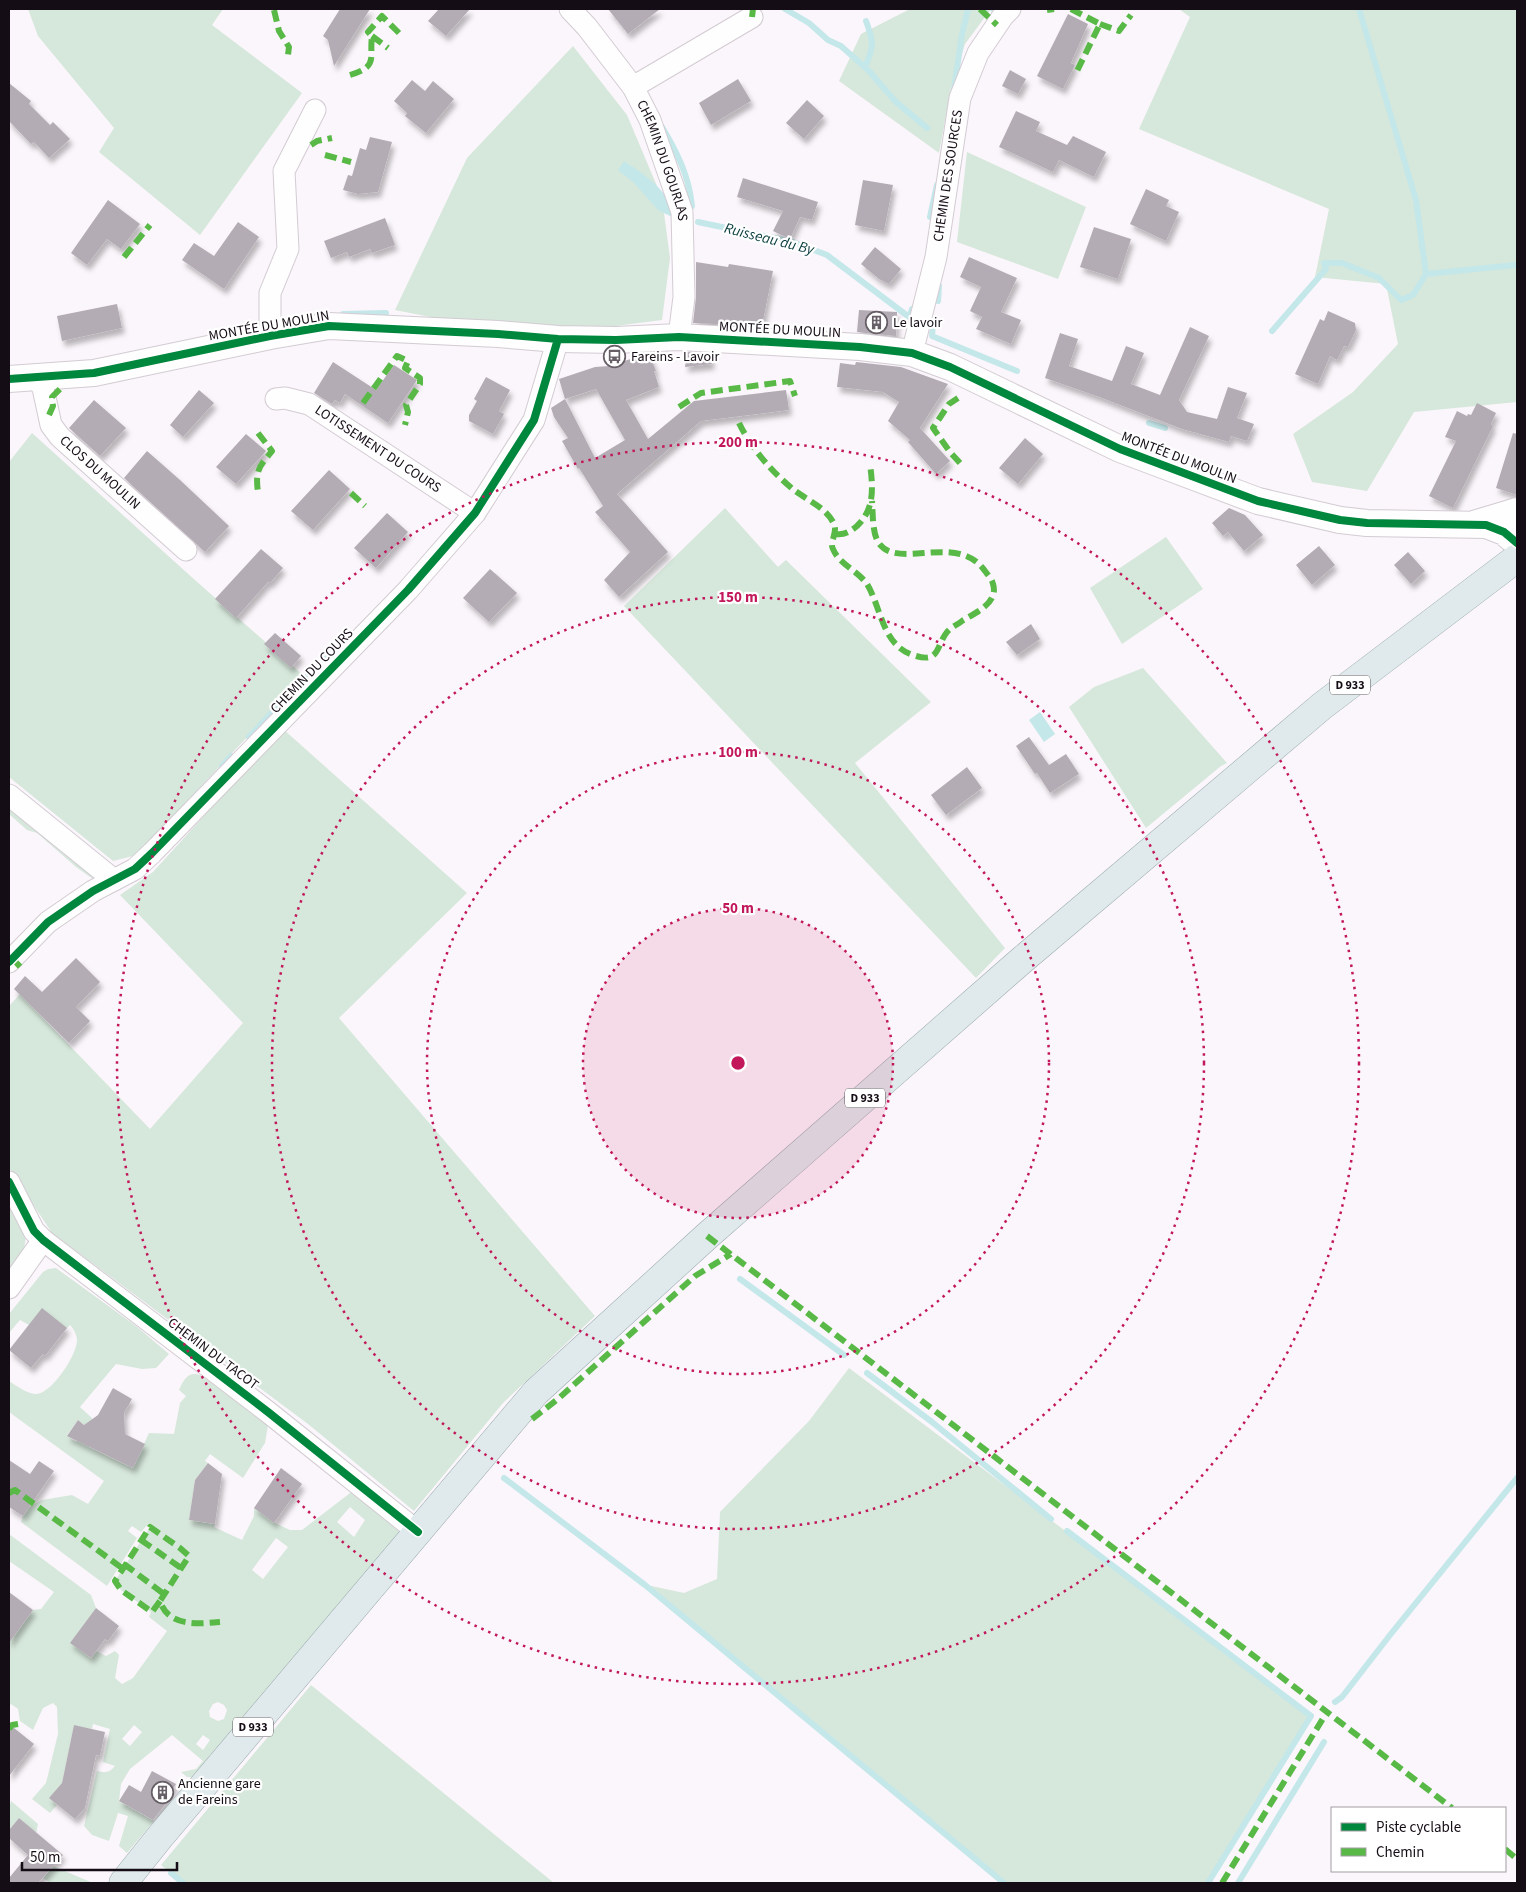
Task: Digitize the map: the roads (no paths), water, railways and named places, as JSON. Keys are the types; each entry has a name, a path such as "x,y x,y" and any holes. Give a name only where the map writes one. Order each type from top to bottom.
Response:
{"main road":[{"name":"D 933","path":"123,1883 536,1392 707,1236 1028,955 1322,706 1517,558"}],"street":[{"name":"CHEMIN DU GOURLAS","path":"570,9 587,27 632,87 650,120 682,212 684,297 679,337"},
{"name":"CHEMIN DES SOURCES","path":"912,352 936,257 960,98 978,53 1003,16 1010,9"},
{"path":"632,87 752,17"},
{"path":"270,336 270,293 288,249 284,171 315,110"},
{"name":"MONTÉE DU MOULIN","path":"9,379 94,373 270,336 330,326 498,334 558,339 616,340 679,337 860,346 912,352 961,372 1120,449 1258,501 1340,520 1367,523 1486,525 1504,532 1517,543"},
{"name":"CHEMIN DU COURS","path":"9,962 48,922 93,891 135,869 408,590 475,513 534,420 558,339"},
{"name":"CLOS DU MOULIN","path":"37,378 43,388 51,425 60,437 186,550"},
{"name":"LOTISSEMENT DU COURS","path":"276,399 285,398 309,404 475,513"},
{"name":"MONTÉE DU MOULIN","path":"1477,524 1517,511"},
{"path":"9,795 114,880"},
{"name":"CHEMIN DU TACOT","path":"9,1182 34,1230 43,1240 274,1417 418,1532"},
{"path":"9,1288 43,1240"}],"water":[{"path":"624,161 649,178 660,189 669,203 672,217 658,210 634,183 618,170"},
{"path":"1040,712 1055,734 1044,742 1029,720"}],"waterway":[{"path":"785,9 809,23 828,40 841,46 869,71 895,101 927,128"},
{"path":"954,89 962,34 968,9"},
{"path":"1359,9 1416,200 1426,274"},
{"path":"865,67 872,44 866,21"},
{"path":"662,127 682,165 692,206"},
{"path":"930,217 937,185"},
{"name":"Ruisseau du By","path":"698,222 793,242 827,255 909,317 912,309"},
{"name":"Ruisseau du By","path":"1272,331 1326,269 1324,263 1342,263 1379,278 1401,300 1413,295 1426,274"},
{"name":"Ruisseau du By","path":"1426,274 1517,266"},
{"path":"938,301 939,286"},
{"path":"343,314 386,313"},
{"name":"Ruisseau du By","path":"933,325 932,336 1017,371"},
{"name":"Ruisseau du By","path":"1149,423 1165,428"},
{"path":"249,737 298,685 329,656"},
{"path":"222,766 231,756"},
{"path":"740,1279 844,1355"},
{"path":"867,1373 932,1422 1051,1519"},
{"path":"504,1478 645,1585 1004,1883"},
{"path":"1335,1702 1342,1697 1517,1478"},
{"path":"1067,1531 1311,1716 1208,1883"},
{"path":"1238,1883 1324,1742"},
{"path":"171,1873 183,1883"}],"place":[{"name":"Le lavoir","path":"877,323"},
{"name":"Fareins - Lavoir","path":"615,357"},
{"name":"Ancienne gare de Fareins","path":"162,1792"}]}
